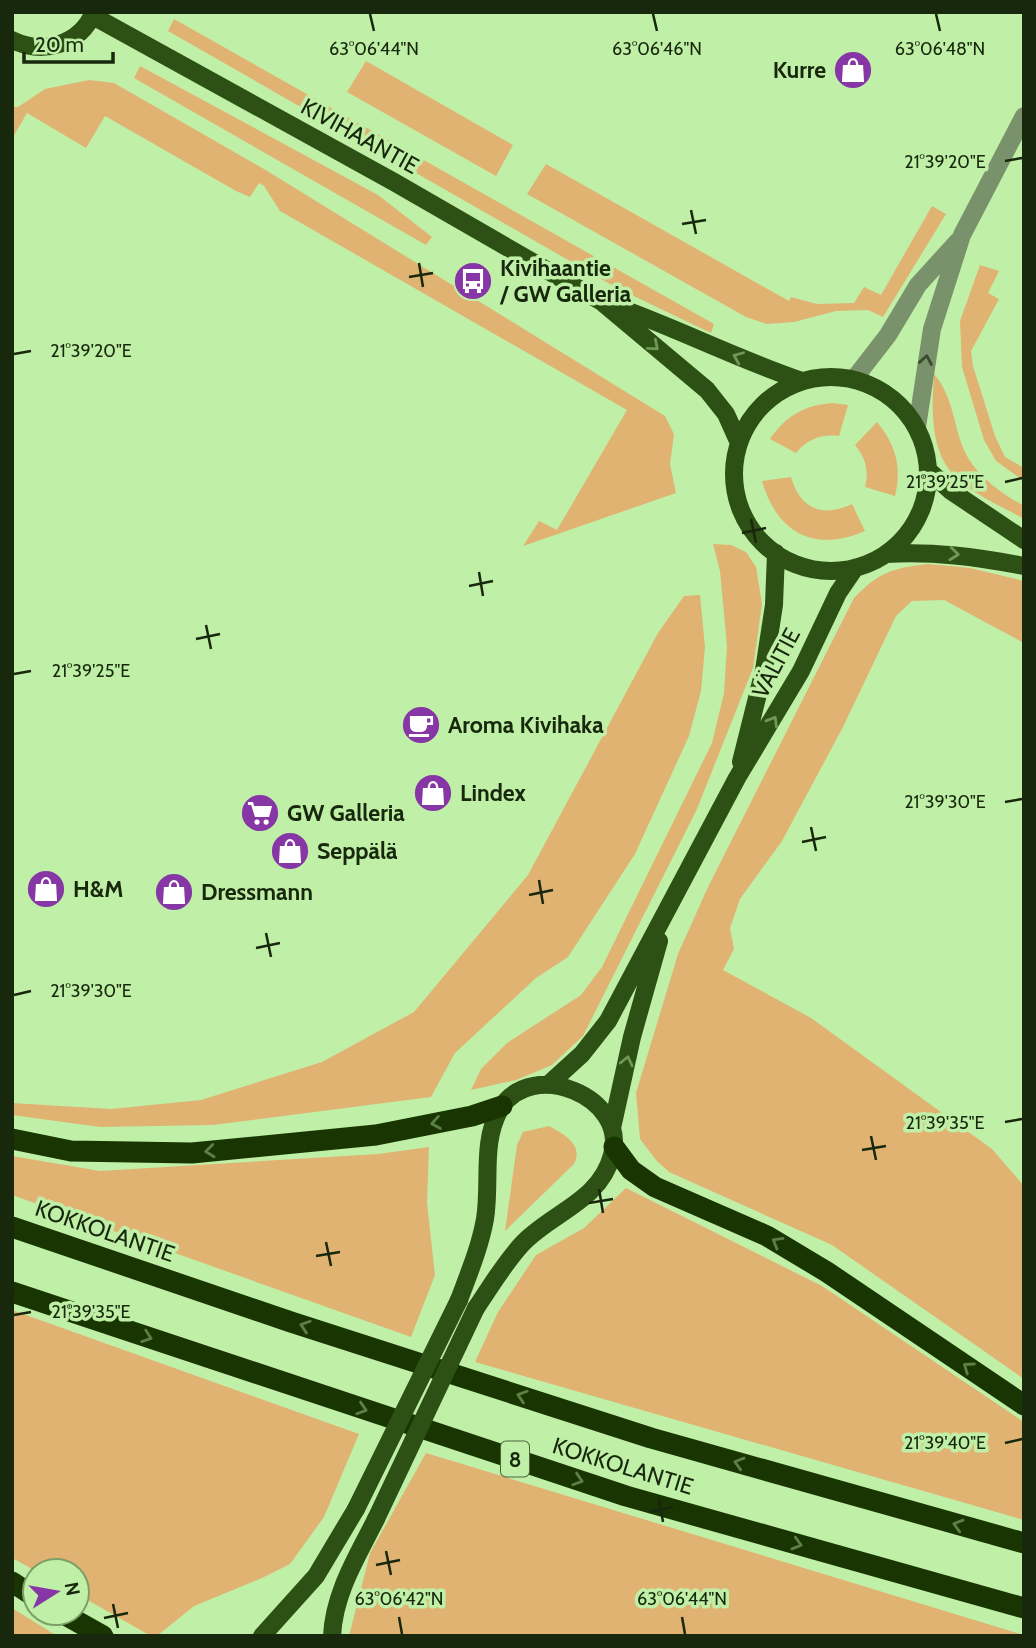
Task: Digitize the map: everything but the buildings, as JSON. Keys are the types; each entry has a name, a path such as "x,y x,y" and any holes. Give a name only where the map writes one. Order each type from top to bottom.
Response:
{"highway":[{"path":"12,1139 71,1151 192,1153 376,1135 472,1116 502,1106"},
{"path":"613,1137 631,1170 655,1187 767,1236 828,1272 1024,1405"},
{"name":"KOKKOLANTIE","path":"12,1227 291,1322 650,1438 1024,1543"},
{"name":"KOKKOLANTIE","path":"12,1292 626,1496 1024,1608"},
{"path":"87,1627 103,1636"}],"main road":[{"path":"12,40 24,46 44,48 64,44 81,33 93,14"},
{"name":"KIVIHAANTIE","path":"93,14 602,302 707,390 726,414 739,443"},
{"name":"KIVIHAANTIE","path":"602,302 667,325 740,358 802,381"},
{"path":"828,376 854,379 879,389 901,405 917,427 923,441 929,471 926,495 918,518 904,538 886,554 855,568 827,571 800,566 776,553 755,534 740,507 734,476 739,443 753,416 775,395 802,381 828,376"},
{"path":"929,471 951,491 1024,540"},
{"path":"886,554 923,551 972,556 1024,566"},
{"name":"VÄLITIE","path":"737,778 764,670 774,605 776,553"},
{"name":"VÄLITIE","path":"548,1084 582,1054 608,1021 737,778 775,718 838,593 855,568"},
{"name":"VÄLITIE","path":"332,1636 339,1593 476,1308 523,1243 544,1225 573,1208 595,1188 612,1157 613,1137 632,1037 668,909"},
{"path":"262,1636 316,1576 356,1509 459,1300 479,1248 488,1190 490,1130 502,1106 530,1087 548,1084 568,1088 602,1110 613,1137"}],"street":[{"path":"917,427 932,329 962,235 1024,116"},
{"path":"854,379 888,335 918,285 962,235"}],"shaded area":[{"path":"174,19 714,324 711,333 617,288 168,31"},
{"path":"366,61 513,145 496,176 347,92"},
{"path":"140,66 378,195 432,237 426,245 134,78"},
{"path":"89,80 114,83 264,169 665,416 674,434 670,464 676,493 523,546 539,521 557,530 627,410 280,211 264,186 259,183 250,197 236,191 105,116 86,148 27,113 12,139 12,107 18,107 45,89"},
{"path":"546,164 789,301 791,297 817,304 854,303 864,287 881,295 932,206 946,214 883,317 868,310 836,311 794,322 767,324 746,317 527,194"},
{"path":"980,265 999,271 988,293 999,299 971,351 973,366 995,436 1005,457 1024,468 1024,481 996,461 984,440 962,367 960,321"},
{"path":"934,374 948,399 962,445 972,464 987,481 1024,506 1024,519 969,488 946,465 940,453 934,427"},
{"path":"833,403 848,405 839,436 815,438 796,453 770,439 797,413 813,406"},
{"path":"877,422 889,439 896,457 898,475 895,496 865,487 866,465 855,445"},
{"path":"791,477 800,497 814,508 831,510 852,504 865,531 830,540 814,539 800,534 777,514 762,481"},
{"path":"713,544 731,545 746,552 756,567 762,604 753,668 697,809 583,1036 552,1065 516,1080 471,1090 481,1069 507,1043 581,995 602,967 712,743 724,693 727,646 720,571"},
{"path":"928,564 970,568 1024,581 1024,643 944,600 912,601 896,616 843,727 782,841 740,899 730,928 734,949 723,970 811,1018 992,1149 1024,1186 1024,1379 832,1245 669,1172 640,1139 636,1093 678,954 708,887 854,598 871,582 887,573"},
{"path":"700,595 705,647 701,691 689,736 635,854 568,957 536,978 455,1053 431,1097 213,1125 100,1127 12,1115 12,1103 111,1109 201,1100 322,1062 414,1012 528,875 658,633 684,596"},
{"path":"549,1126 571,1141 576,1151 574,1164 505,1231 517,1145 523,1132"},
{"path":"429,1147 427,1203 435,1275 411,1337 12,1195 12,1156 100,1171 378,1154"},
{"path":"626,1188 822,1286 1024,1422 1024,1520 475,1362 498,1312 536,1255 584,1228"},
{"path":"12,1310 359,1434 324,1517 290,1564 194,1606 157,1636 151,1636 91,1602 91,1557 21,1557 21,1563 12,1558"},
{"path":"426,1453 1024,1636 349,1636 370,1553"},
{"path":"12,1608 21,1614 21,1627 43,1627 57,1636 12,1636"}],"place":[{"name":"Kurre","path":"853,70"},
{"name":"Kivihaantie / GW Galleria","path":"473,281"},
{"name":"Aroma Kivihaka","path":"421,725"},
{"name":"Lindex","path":"433,793"},
{"name":"GW Galleria","path":"260,813"},
{"name":"Seppälä","path":"290,851"},
{"name":"H&M","path":"46,889"},
{"name":"Dressmann","path":"174,892"}]}
